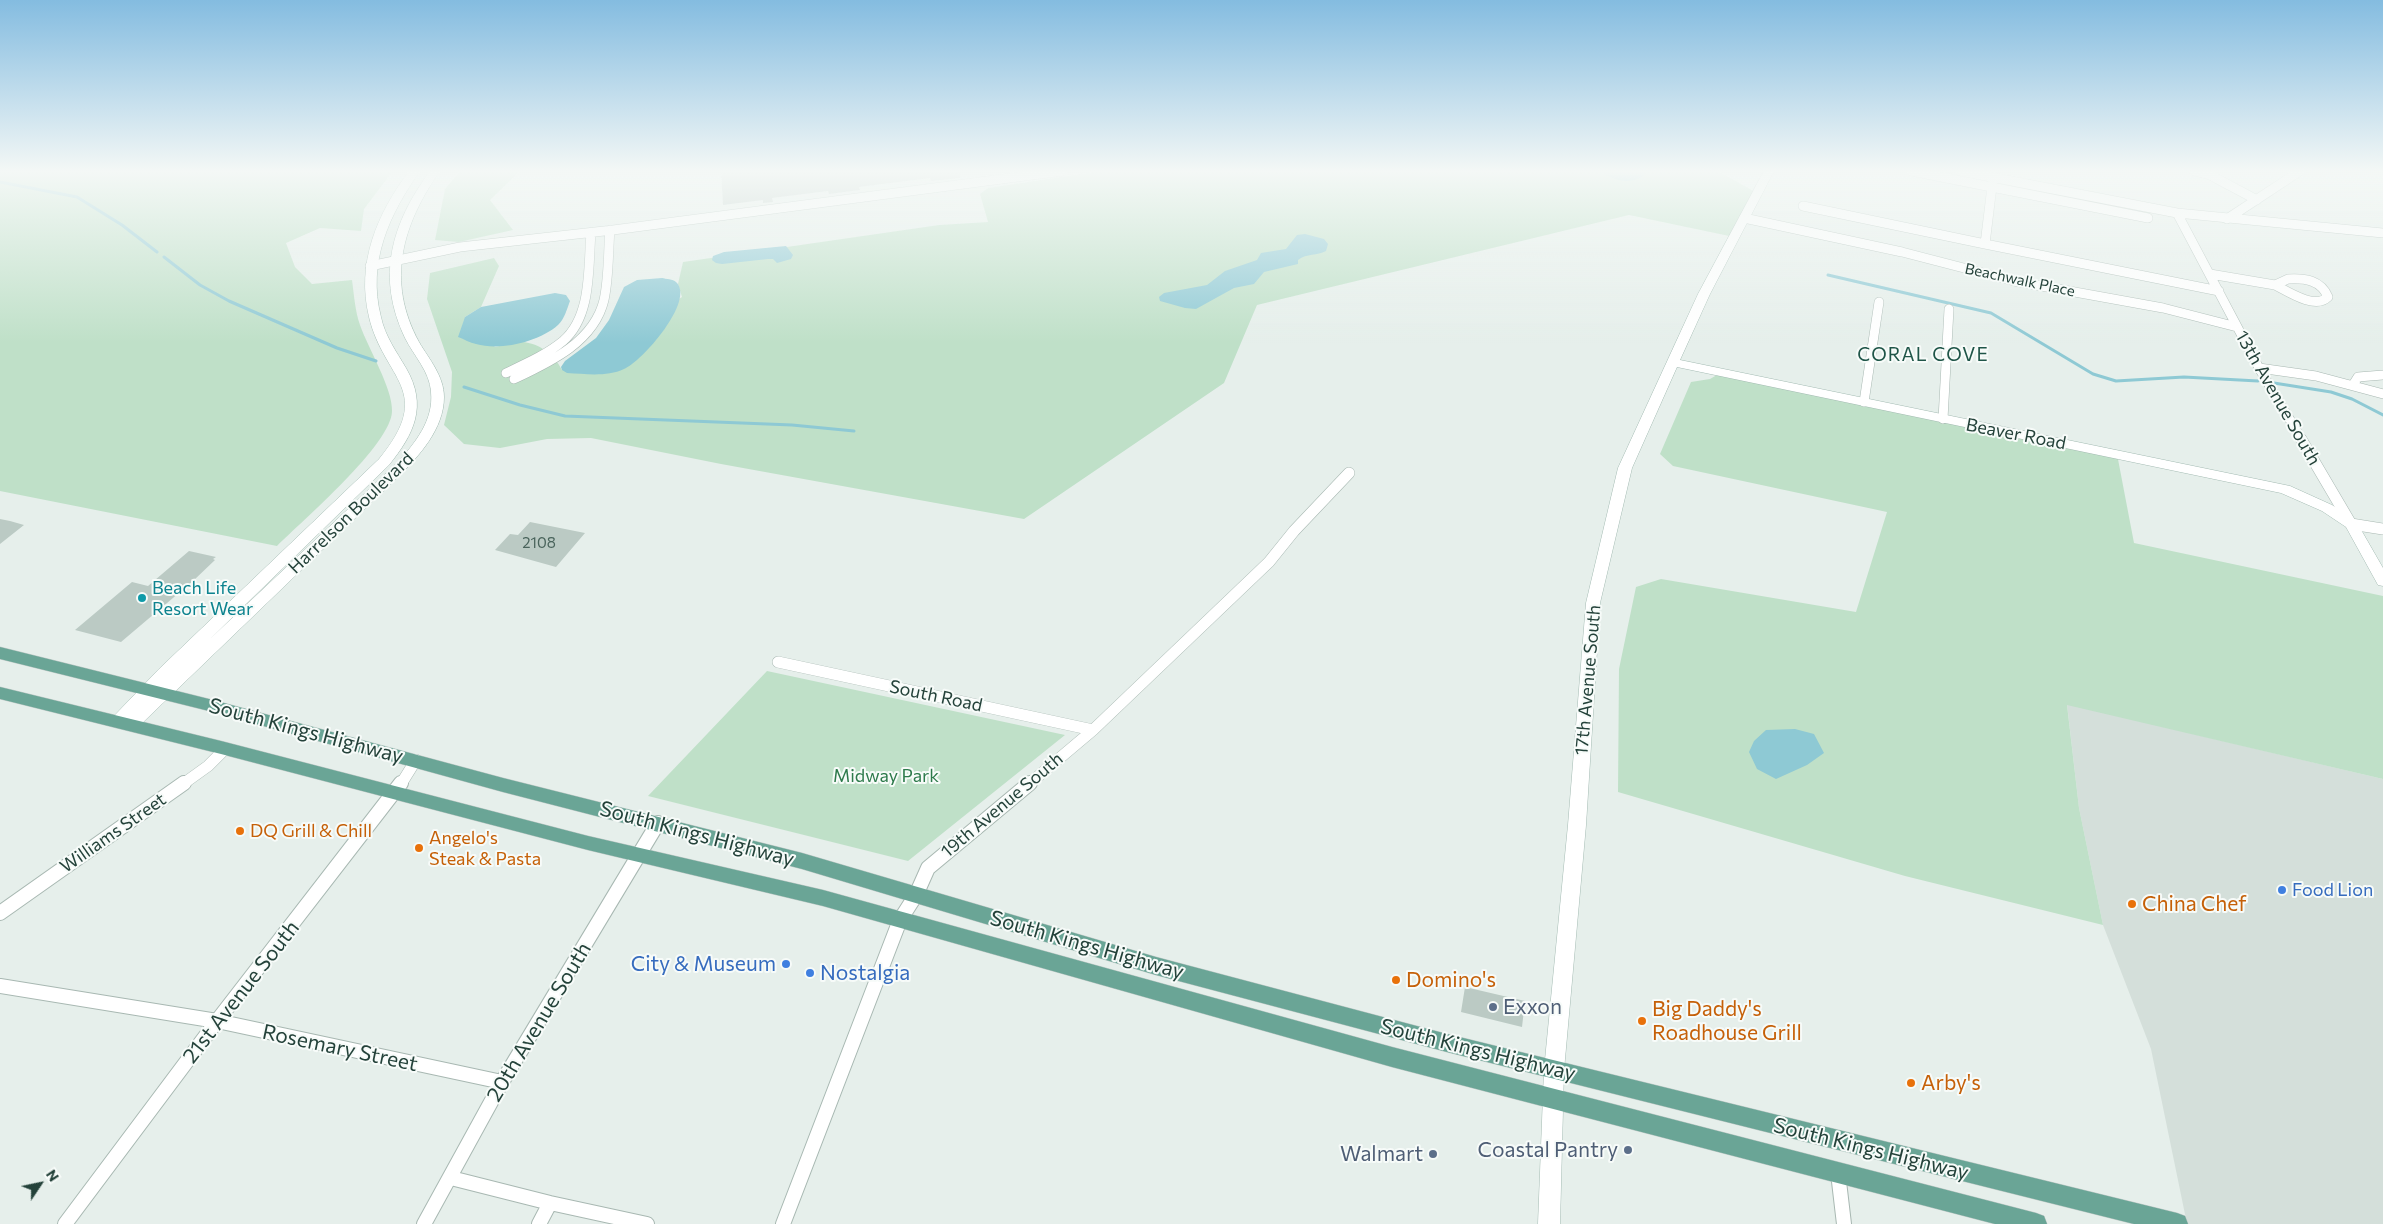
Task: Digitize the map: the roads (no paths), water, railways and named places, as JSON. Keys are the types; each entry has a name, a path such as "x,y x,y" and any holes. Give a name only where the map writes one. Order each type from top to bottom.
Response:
{"main road":[{"name":"South Kings Highway","path":"0,653 802,861 1156,966 1554,1070 2143,1220 2177,1224"},
{"name":"South Kings Highway","path":"0,693 125,723 638,856 854,905 900,920 1360,1048 2036,1224"}],"street":[{"name":"Harrelson Boulevard","path":"125,723 384,462 403,435 410,415 410,393 383,340 370,299 370,266 380,228"},
{"name":"Harrelson Boulevard","path":"156,692 396,472 413,454 426,435 435,414 438,396 431,372 403,321 394,286 398,241 403,228"},
{"path":"370,266 495,248 520,241 624,228"},
{"name":"17th Avenue South","path":"1549,1224 1554,1070 1576,834 1594,603 1625,468 1704,294 1739,228"},
{"name":"Beachwalk Place","path":"1791,228 1902,252 2014,281 2163,308 2237,327"},
{"path":"1909,228 2219,291"},
{"path":"1985,244 1987,228"},
{"name":"13th Avenue South","path":"2185,228 2259,368 2383,581"},
{"path":"2329,228 2383,233"},
{"path":"514,378 563,353 582,338 597,319 604,295 610,230"},
{"path":"506,373 540,357 574,328 586,297 590,233"},
{"path":"2210,274 2275,285 2294,295 2314,301 2325,300 2328,296 2323,287 2303,279 2281,280 2275,285"},
{"path":"586,297 604,295"},
{"path":"1864,402 1879,302"},
{"path":"1943,419 1949,309"},
{"name":"Beaver Road","path":"1673,362 2284,489 2327,508 2351,524"},
{"path":"2259,368 2316,376 2383,394"},
{"path":"2353,385 2358,377 2383,375"},
{"name":"19th Avenue South","path":"783,1224 900,920 916,895 928,868 940,856 1093,730 1269,562 1294,531 1349,473"},
{"path":"2351,524 2383,529"},
{"name":"South Road","path":"778,662 1093,730"},
{"name":"Williams Street","path":"0,913 208,766 224,750"},
{"name":"21st Avenue South","path":"66,1224 217,1021 394,794 416,760"},
{"name":"20th Avenue South","path":"424,1224 451,1178 502,1082 658,823"},
{"name":"Rosemary Street","path":"0,986 217,1021 502,1082"},
{"path":"1838,1173 1844,1224"},
{"path":"451,1178 550,1203 647,1224"},
{"path":"539,1224 550,1203"}],"water":[{"path":"1305,234 1324,239 1328,244 1326,251 1301,258 1298,260 1298,264 1264,272 1254,284 1234,288 1196,309 1160,301 1159,297 1164,293 1207,285 1225,271 1257,260 1261,253 1286,249 1297,235"},
{"path":"786,246 793,255 791,259 777,263 773,259 722,264 712,260 713,256 724,252"},
{"path":"662,278 676,282 680,291 679,302 664,330 643,355 632,364 617,372 596,374 567,373 562,370 561,367 565,361 596,338 609,320 624,287 637,280"},
{"path":"555,293 566,295 570,301 560,323 541,336 507,346 486,346 458,337 465,317 481,307"},
{"path":"1795,729 1814,734 1824,753 1807,765 1776,779 1757,769 1749,752 1754,741 1766,730"}],"waterway":[{"path":"126,228 157,252"},
{"path":"164,257 200,285 229,301 337,348 376,361"},
{"path":"1828,275 1991,313 2093,374 2116,381 2184,377 2258,381"},
{"path":"2274,383 2331,392 2352,399 2383,415"},
{"path":"464,387 520,405 565,416 792,425 854,431"}],"place":[{"name":"Beach Life Resort Wear","path":"142,598"},
{"name":"DQ Grill & Chill","path":"240,831"},
{"name":"Angelo's Steak & Pasta","path":"419,848"},
{"name":"Food Lion","path":"2282,890"},
{"name":"China Chef","path":"2132,904"},
{"name":"City & Museum","path":"786,964"},
{"name":"Nostalgia","path":"810,973"},
{"name":"Domino's","path":"1396,980"},
{"name":"Exxon","path":"1493,1007"},
{"name":"Big Daddy's Roadhouse Grill","path":"1642,1021"},
{"name":"Arby's","path":"1911,1083"},
{"name":"Coastal Pantry","path":"1628,1150"},
{"name":"Walmart","path":"1433,1154"}],"district":[{"name":"CORAL COVE","path":"1923,355"}],"park label":[{"name":"Midway Park","path":"886,776"}]}
